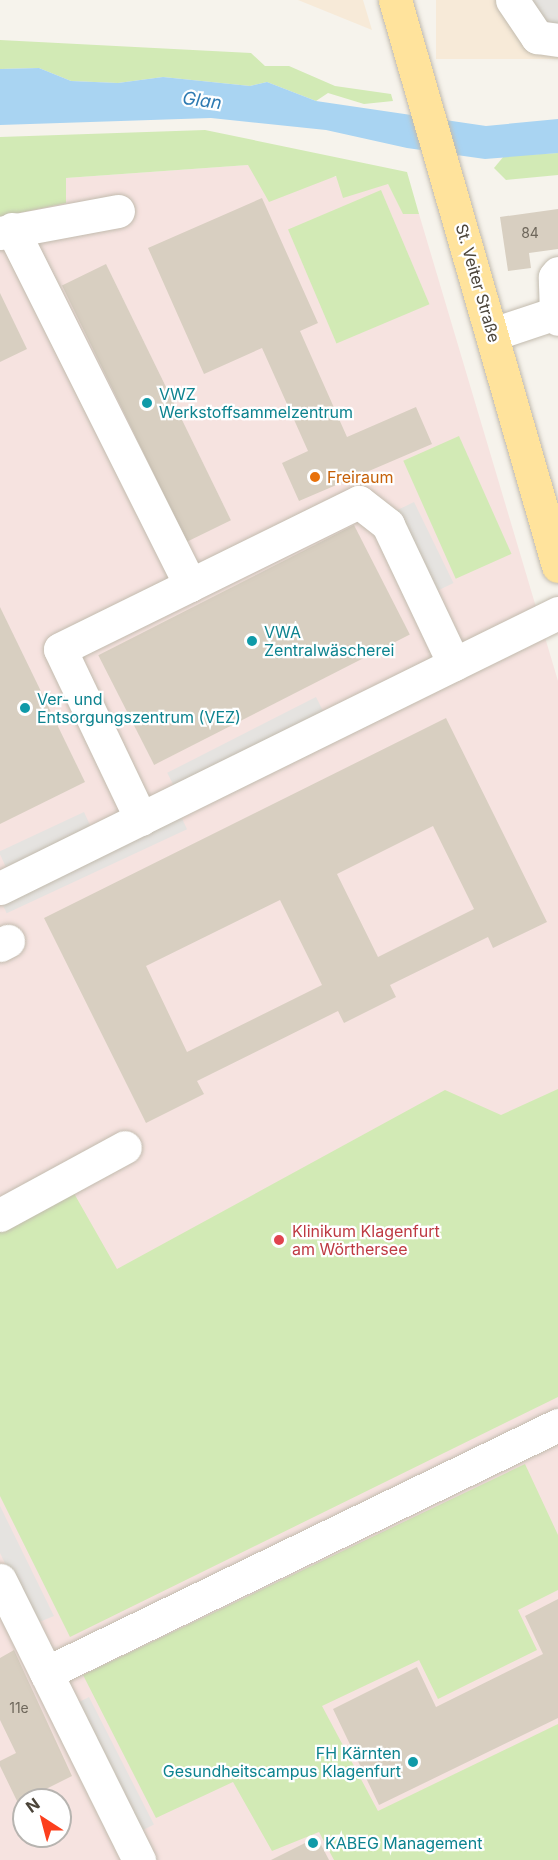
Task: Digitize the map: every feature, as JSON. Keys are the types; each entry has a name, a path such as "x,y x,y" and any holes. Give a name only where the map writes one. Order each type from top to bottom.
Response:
{"main road":[{"name":"St. Veiter Straße","path":"395,0 558,566"}],"lane":[{"path":"512,0 537,37 558,40"},
{"path":"118,212 6,231 190,585"},
{"path":"493,334 557,316 555,277 558,273"},
{"path":"141,819 60,650 190,585 359,502 388,525 454,664"},
{"path":"0,888 558,613"},
{"path":"0,1215 125,1148"},
{"path":"46,1673 558,1425"},
{"path":"0,1580 139,1860"}],"shaded area":[{"path":"298,0 363,0 372,30"},
{"path":"436,0 558,0 558,59 436,59"},
{"path":"526,0 558,0 558,48"},
{"name":"Klinikum Klagenfurt am Wörthersee","path":"248,165 388,184 403,213 419,214 558,681 558,1860 0,1860 0,217 66,178"},
{"path":"414,502 453,583 423,598 383,517"},
{"path":"316,697 324,713 175,789 167,773"},
{"path":"84,812 91,827 6,867 0,851"},
{"path":"179,812 187,829 7,913 0,895"},
{"path":"0,1506 54,1616 34,1624 0,1553"},
{"path":"89,1697 154,1824 139,1832 74,1705"}],"green space":[{"path":"0,40 251,53 265,66 289,66 335,86 391,94 393,101 364,104 328,93 316,101 267,82 250,86 163,77 118,83 71,81 39,68 0,69"},
{"path":"205,130 407,172 419,214 403,214 388,184 343,198 336,176 269,202 248,165 66,178 66,203 0,217 0,137"},
{"path":"558,153 558,175 506,180 494,168 504,156"},
{"path":"381,190 429,304 336,344 288,229"},
{"path":"459,436 511,554 456,579 403,461"},
{"path":"558,1089 558,1397 70,1637 0,1496 0,1225 71,1188 117,1269 445,1090 501,1115"},
{"path":"525,1464 558,1535 558,1590 518,1610 537,1650 438,1699 419,1660 322,1706 378,1811 558,1724 558,1860 334,1860 319,1832 272,1851 233,1782 156,1818 83,1675"}],"water":[{"name":"Glan","path":"39,68 71,81 118,83 163,77 250,86 267,82 316,101 486,126 558,119 558,153 485,159 407,148 326,130 211,118 0,125 0,69"}],"building":[{"path":"262,198 318,323 300,331 347,437 416,407 432,444 299,501 282,463 308,451 262,348 204,374 148,248"},
{"path":"558,209 558,249 529,253 531,268 508,271 500,217"},
{"name":"VWZ Werkstoffsammelzentrum","path":"106,264 231,520 187,542 62,285"},
{"path":"0,293 27,349 0,362"},
{"name":"VWA Zentralwäscherei","path":"354,525 410,635 154,765 98,655"},
{"name":"Ver- und Entsorgungszentrum (VEZ)","path":"0,607 85,782 0,824"},
{"path":"446,718 547,922 493,948 488,937 390,985 396,997 344,1023 338,1011 197,1081 204,1094 146,1123 44,918","holes":["433,826 474,909 378,957 337,874","280,900 322,985 187,1052 146,966"]},
{"name":"FH Kärnten Gesundheitscampus Klagenfurt","path":"558,1599 558,1718 379,1805 333,1709 417,1667 436,1707 543,1654 525,1616"},
{"path":"14,1650 72,1776 48,1788 12,1788 12,1791 0,1766 0,1761 16,1753 0,1720 0,1658"},
{"name":"KABEG Management","path":"317,1837 329,1860 271,1860"}],"place":[{"name":"VWZ Werkstoffsammelzentrum","path":"147,403"},
{"name":"Freiraum","path":"315,477"},
{"name":"VWA Zentralwäscherei","path":"252,641"},
{"name":"Ver- und Entsorgungszentrum (VEZ)","path":"25,708"},
{"name":"Klinikum Klagenfurt am Wörthersee","path":"279,1240"},
{"name":"FH Kärnten Gesundheitscampus Klagenfurt","path":"413,1762"},
{"name":"KABEG Management","path":"313,1843"}]}
